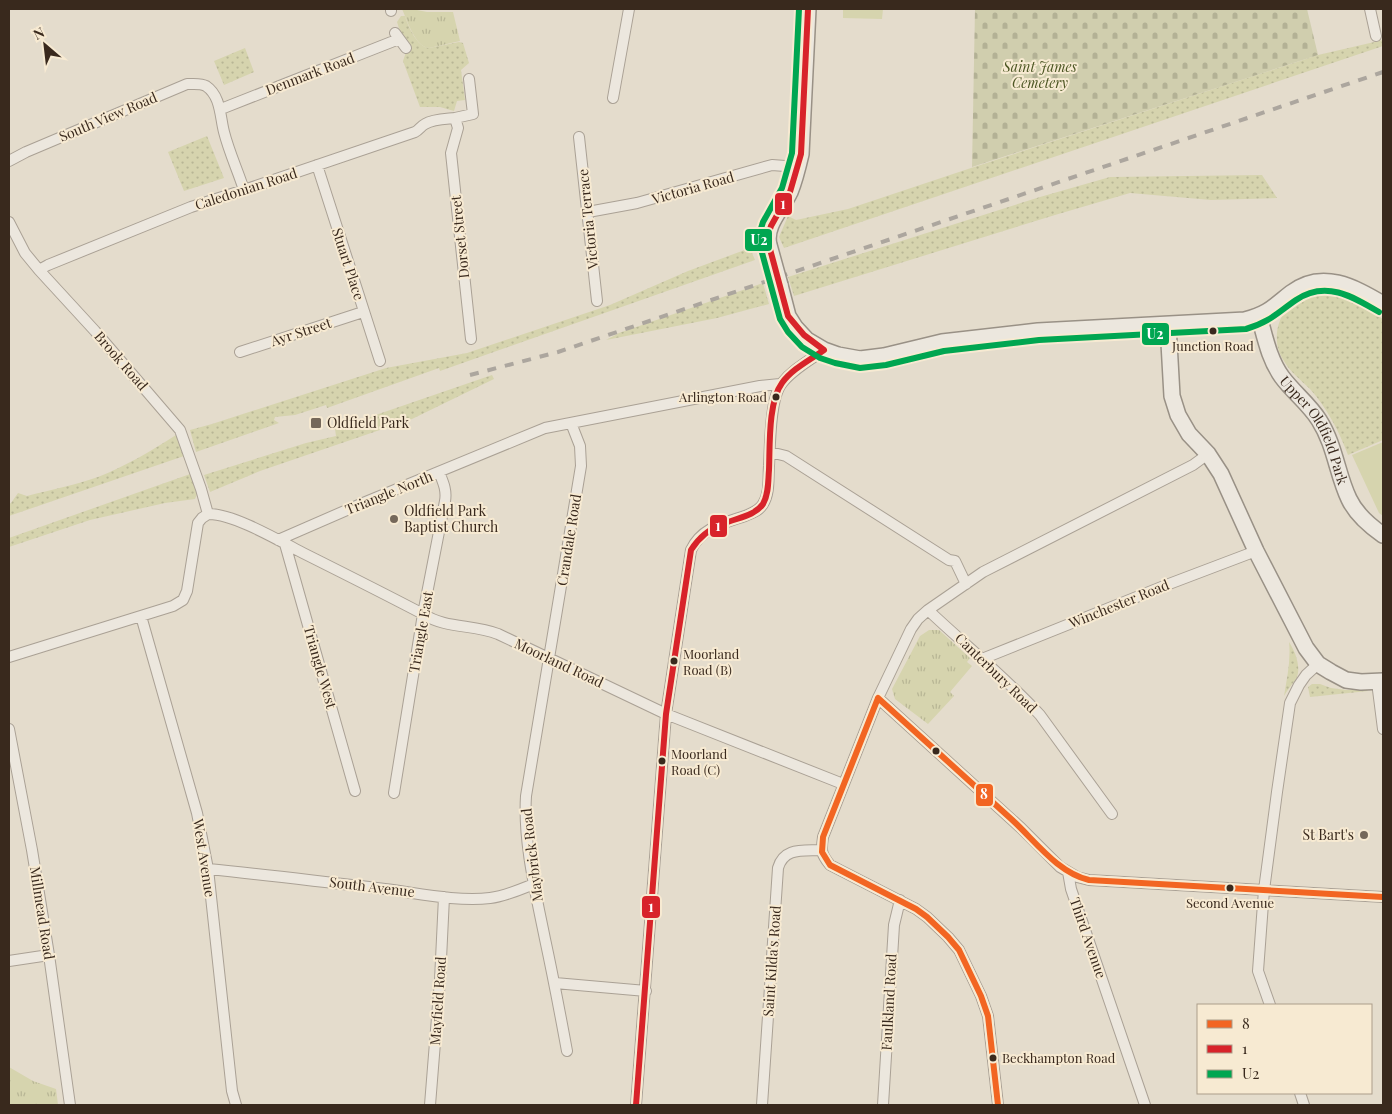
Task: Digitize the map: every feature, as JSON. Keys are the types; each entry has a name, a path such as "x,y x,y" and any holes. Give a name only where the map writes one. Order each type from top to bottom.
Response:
{"main road":[{"path":"808,9 801,154 798,170 790,192 769,230 767,238 788,316 795,327 808,340 824,350 860,359 884,356 942,342 1038,331 1245,320 1259,316 1277,305 1299,287 1322,281 1345,284 1383,304"},
{"name":"Upper Oldfield Park","path":"1259,316 1271,359 1282,377 1319,420 1327,435 1350,501 1358,513 1383,535"},
{"path":"1168,325 1172,396 1178,416 1189,434 1208,454 1221,474 1256,551 1297,633 1318,664 1331,672 1346,680 1361,682 1380,681"}],"street":[{"path":"613,98 629,9"},
{"path":"1370,9 1376,36"},
{"name":"Denmark Road","path":"221,109 397,36 406,48"},
{"name":"Caledonian Road","path":"39,270 191,207 415,132 420,130 423,124 473,114 469,79"},
{"name":"South View Road","path":"9,161 26,152 187,84 204,85 209,89 221,109"},
{"path":"221,109 224,132 244,190"},
{"name":"Dorset Street","path":"455,118 458,128 452,153 470,339"},
{"name":"Victoria Terrace","path":"579,137 597,301"},
{"name":"Stuart Place","path":"316,165 380,361"},
{"name":"Victoria Road","path":"588,212 637,203 772,165 798,170"},
{"name":"Brook Road","path":"9,222 26,253 39,270 95,331 182,434 208,514"},
{"name":"Ayr Street","path":"240,352 363,312"},
{"path":"636,1105 666,714 691,550 701,535 709,530 758,510 766,497 777,391 780,384 792,372 824,350"},
{"name":"Triangle North","path":"281,542 363,502 545,428 760,386 780,384"},
{"name":"Crandale Road","path":"550,658 581,466 580,446 571,423"},
{"path":"770,452 786,456 949,560 955,561 966,584"},
{"path":"998,1105 988,1016 981,996 959,950 948,937 916,909 830,865 821,850 823,837 878,698 918,618 983,572 1184,470 1208,454"},
{"name":"Triangle East","path":"394,793 423,614 446,493 445,485 439,472"},
{"path":"9,657 173,606 183,600 187,591 198,523 208,514 217,514 231,518 281,542"},
{"name":"Moorland Road","path":"281,542 433,620 488,630 666,714 843,784"},
{"name":"Triangle West","path":"281,542 355,791"},
{"name":"Winchester Road","path":"982,658 1256,551"},
{"name":"Canterbury Road","path":"928,610 982,658 1040,715 1112,814"},
{"name":"West Avenue","path":"140,616 197,813 208,869 232,1092 236,1105"},
{"name":"Maybrick Road","path":"550,658 526,796 525,814 534,884 567,1051"},
{"path":"1270,1004 1258,971 1264,890 1290,703 1306,675 1318,664"},
{"path":"1380,681 1383,730"},
{"path":"878,698 1014,821 1060,867 1068,872 1089,880 1383,897"},
{"name":"Millmead Road","path":"9,729 32,850 49,955 69,1102"},
{"name":"Saint Kilda's Road","path":"762,1105 778,868 780,860 787,854 821,850"},
{"name":"South Avenue","path":"208,869 472,899 490,898 507,894 534,884"},
{"name":"Third Avenue","path":"1068,872 1071,889 1145,1105"},
{"name":"Mayfield Road","path":"430,1105 440,980 444,897"},
{"name":"Faulkland Road","path":"883,1105 894,925 900,900"},
{"path":"9,962 49,955"},
{"path":"555,983 646,991"}],"green space":[{"path":"402,9 427,12 453,12 460,41 429,48 424,46 412,32"},
{"path":"843,9 883,9 882,19 843,18"},
{"name":"Saint James Cemetery","path":"975,9 1307,9 1318,55 972,167"},
{"path":"401,16 405,16 417,40 425,47 463,43 469,63 461,70 465,100 457,101 454,111 440,107 420,107 403,61 410,46 400,31 397,22"},
{"path":"1383,40 1383,46 784,248 779,237 788,216 796,220 848,209 1318,55"},
{"path":"245,48 254,72 224,85 214,61"},
{"path":"207,136 224,178 184,191 168,152"},
{"path":"1262,175 1277,198 1211,200 1130,193 794,296 788,277 1040,197 1110,177"},
{"path":"750,248 755,260 440,371 439,368 327,408 326,405 295,415 275,417 274,420 279,423 196,452 190,430 386,368 467,353 610,305 688,271"},
{"path":"763,283 769,304 717,318 606,340 619,333"},
{"path":"1329,292 1342,295 1383,319 1383,440 1348,455 1337,429 1327,412 1310,389 1286,365 1279,352 1277,342 1279,322 1290,305 1307,295"},
{"path":"492,375 494,379 412,419 260,471 210,492 204,475 306,443 336,436 335,429"},
{"path":"176,435 184,456 9,516 9,504 18,493 27,496 98,477 138,458"},
{"path":"1383,442 1383,516 1379,513 1352,455"},
{"path":"193,473 198,492 195,499 165,503 90,520 9,547 9,538"},
{"path":"929,630 939,630 970,658 967,662 972,666 950,692 954,696 928,724 895,699 892,689 920,636"},
{"path":"1289,642 1298,665 1298,675 1284,696 1289,662"},
{"path":"1312,684 1346,690 1368,691 1310,697 1308,687"},
{"path":"9,1067 33,1081 56,1089 58,1105 9,1105"}],"railway":[{"path":"470,375 558,352 1383,72"}],"transit line":[{"name":"U2","path":"799,9 792,153 782,188 763,222 758,238 780,319 788,332 802,347 820,358 860,368 886,365 944,351 1039,340 1246,329 1267,320 1307,294 1317,291 1338,292 1379,312"},
{"name":"1","path":"636,1105 666,714 691,550 697,541 709,531 750,514 763,504 768,487 772,413 777,391 791,373 824,350 804,335 788,316 767,238 771,226 790,192 801,154 808,9"},
{"name":"8","path":"878,698 1009,817 1046,854 1077,876 1089,880 1383,897"},
{"name":"8","path":"878,698 823,837 822,852 830,865 916,909 948,937 959,950 981,996 988,1016 998,1105"}],"place":[{"name":"Junction Road","path":"1213,331"},
{"name":"Arlington Road","path":"776,397"},
{"name":"Oldfield Park","path":"316,423"},
{"name":"Oldfield Park Baptist Church","path":"394,519"},
{"name":"Moorland Road (B)","path":"674,661"},
{"name":"Moorland Road (C)","path":"662,761"},
{"name":"St Bart's","path":"1364,835"},
{"name":"Second Avenue","path":"1230,888"},
{"name":"Beckhampton Road","path":"993,1058"}]}
